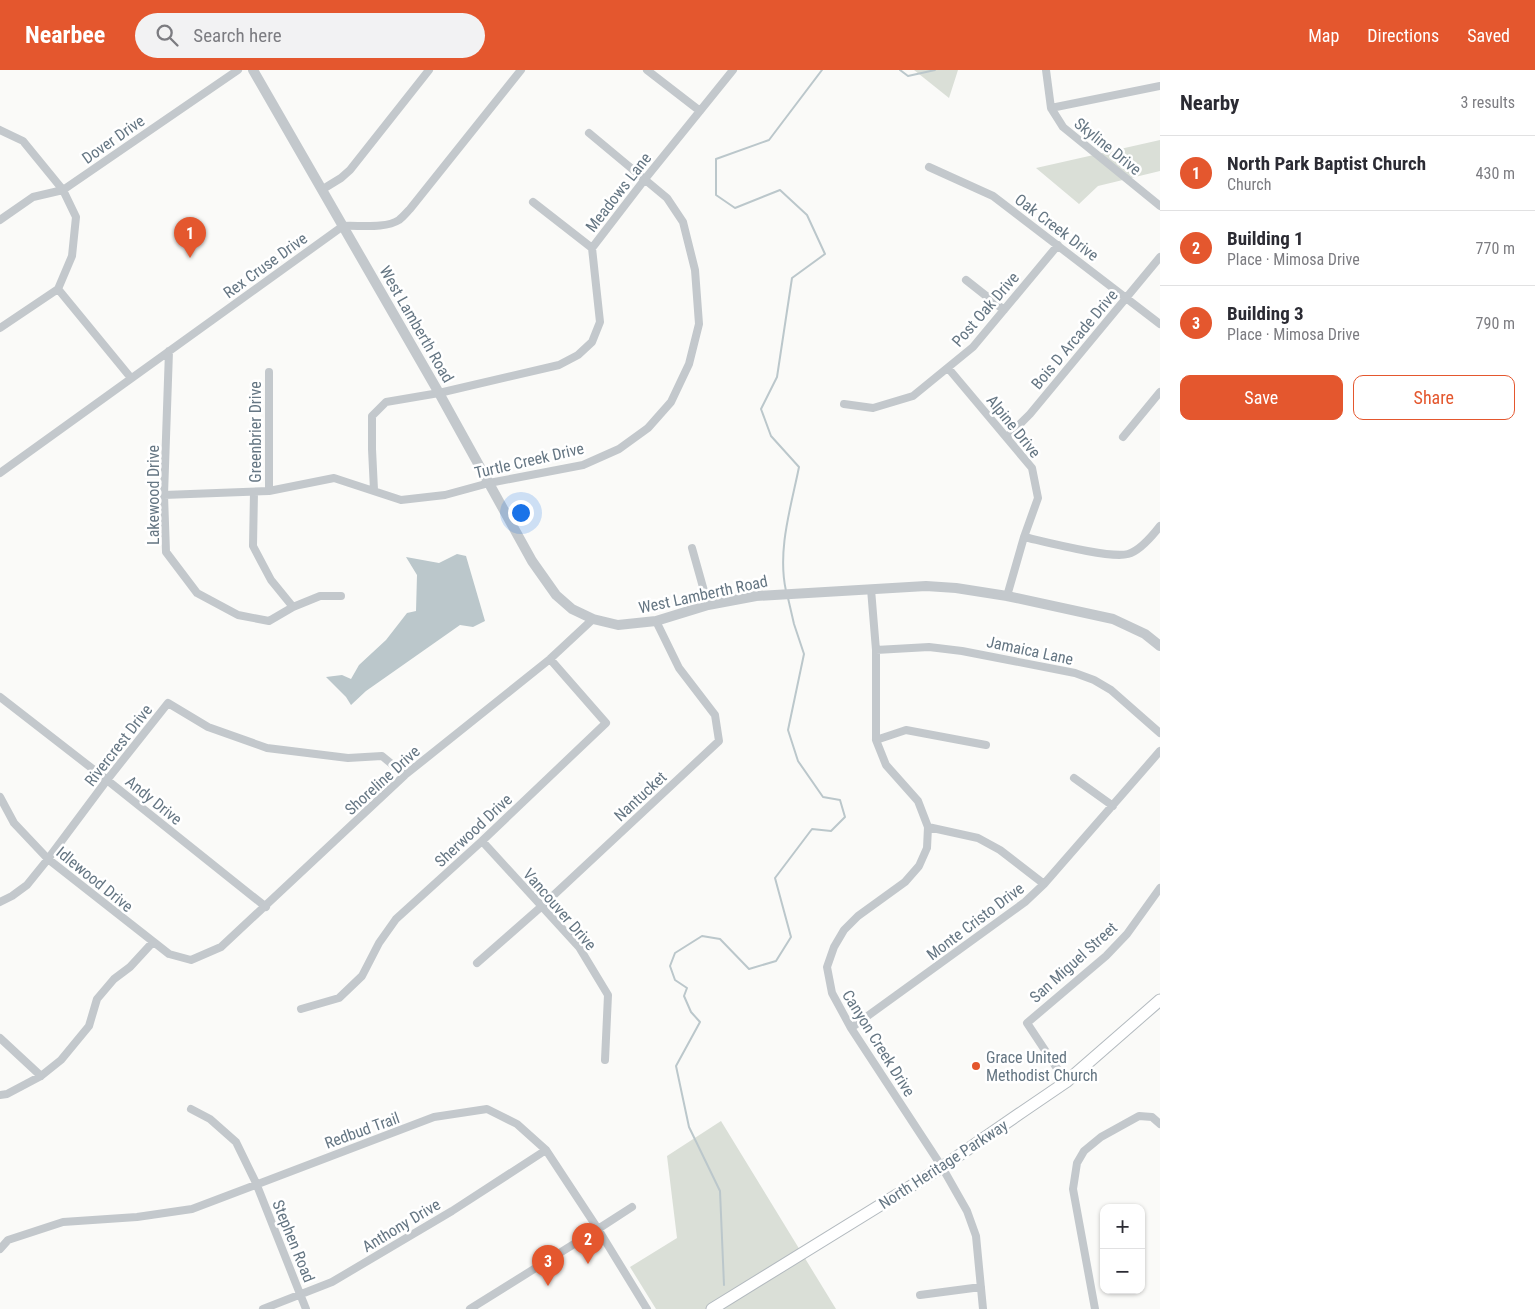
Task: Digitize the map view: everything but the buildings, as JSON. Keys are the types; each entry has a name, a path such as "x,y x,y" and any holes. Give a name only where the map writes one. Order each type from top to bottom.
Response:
{"main road":[{"name":"North Heritage Parkway","path":"712,1309 942,1167 1066,1082 1160,1000"}],"street":[{"name":"Dover Drive","path":"0,220 33,197 63,190 238,70"},
{"name":"West Lamberth Road","path":"253,70 440,393 532,561 556,595 572,608 593,619 618,625 656,621 708,605 756,596 926,586 956,588 1007,596 1113,619 1145,634 1160,646"},
{"path":"323,189 350,170 430,70"},
{"path":"343,226 381,226 398,220 410,209 521,70"},
{"path":"647,70 700,111"},
{"name":"Meadows Lane","path":"374,490 372,416 386,402 440,393 560,365 578,355 592,342 600,322 592,248 733,70"},
{"name":"Skyline Drive","path":"1046,70 1051,108 1063,127 1160,206"},
{"path":"1051,108 1160,86"},
{"path":"0,130 24,141 63,190 76,217 72,256 58,289 0,328"},
{"name":"Turtle Creek Drive","path":"164,495 269,491 334,478 401,500 445,495 489,483 583,465 619,449 648,428 671,402 689,364 699,324 695,270 683,222 667,198 589,133"},
{"name":"Oak Creek Drive","path":"928,167 993,196 1160,324"},
{"path":"533,202 592,248"},
{"name":"Rex Cruse Drive","path":"0,473 343,226"},
{"name":"Post Oak Drive","path":"844,404 872,408 913,396 973,347 1058,245"},
{"name":"Bois D Arcade Drive","path":"1007,437 1030,414 1160,257"},
{"path":"966,280 1004,310"},
{"path":"58,289 131,378"},
{"name":"Lakewood Drive","path":"169,350 164,495 166,552 197,593 238,615 269,621 292,607 320,596 341,596"},
{"name":"Alpine Drive","path":"948,368 1032,468 1038,498 1024,537 1007,596"},
{"name":"Greenbrier Drive","path":"269,372 269,491"},
{"path":"1123,437 1160,392"},
{"name":"Greenbrier Drive","path":"254,492 253,546 271,580 292,607"},
{"path":"1024,537 1107,554 1129,554 1148,541 1160,526"},
{"path":"692,548 708,605"},
{"name":"Canyon Creek Drive","path":"871,589 876,650 876,740 886,765 918,801 928,827 927,848 919,866 905,882 858,916 844,930 834,946 827,967 832,993 851,1028 942,1167 967,1211 976,1236 983,1309"},
{"name":"Shoreline Drive","path":"191,960 221,947 266,907 405,775 550,659 593,619"},
{"name":"Nantucket","path":"477,962 542,906 719,742 715,715 679,668 656,621"},
{"name":"Jamaica Lane","path":"876,650 929,647 962,650 1075,673 1094,680 1111,690 1160,733"},
{"name":"Sherwood Drive","path":"300,1009 339,998 362,976 379,943 396,919 482,841 606,723 550,659"},
{"name":"Andy Drive","path":"0,697 266,907"},
{"name":"Rivercrest Drive","path":"0,902 27,885 168,703 208,727 267,748 348,758 382,756 405,775"},
{"path":"876,740 906,730 986,745"},
{"name":"Monte Cristo Drive","path":"851,1028 1026,902 1044,884 1160,751"},
{"path":"1074,778 1113,806"},
{"name":"Idlewood Drive","path":"0,797 14,823 48,860 169,954 191,960"},
{"path":"928,827 978,838 1000,850 1044,884"},
{"name":"Vancouver Drive","path":"482,841 579,948 608,994 605,1060"},
{"name":"San Miguel Street","path":"1066,1082 1027,1023 1106,956 1127,934 1160,888"},
{"path":"0,1096 41,1076 60,1060 89,1026 97,1000 114,979 130,967 153,942"},
{"path":"0,1038 41,1076"},
{"name":"Stephen Road","path":"191,1109 210,1119 236,1142 256,1183 306,1309"},
{"name":"Redbud Trail","path":"0,1249 8,1240 63,1222 137,1217 192,1209 256,1183 434,1118 487,1109 517,1124 546,1150 598,1229 647,1309"},
{"path":"1095,1309 1072,1189 1077,1163 1084,1151 1101,1137 1139,1116 1152,1117 1160,1124"},
{"name":"Anthony Drive","path":"263,1309 332,1282 452,1211 546,1150"},
{"path":"470,1309 632,1206"},
{"path":"920,1295 981,1286"},
{"path":"982,1298 988,1309"}],"shaded area":[{"path":"914,70 958,70 949,98"},
{"path":"1160,140 1160,171 1098,186 1079,204 1036,168"},
{"path":"457,554 466,556 485,621 473,627 460,625 366,691 351,705 346,697 326,677 342,675 351,679 359,665 386,640 407,613 416,611 417,575 406,557 439,563"},
{"path":"721,1121 836,1309 656,1309 630,1267 677,1238 667,1156"}],"waterway":[{"path":"786,591 783,560 784,544 799,467 771,436 761,409 777,377 792,278 825,254 807,215 780,190 735,208 716,195 716,159 769,140 822,70"},
{"path":"900,70 908,76 935,70"},
{"path":"724,1285 720,1191 689,1127 676,1066 700,1022 691,1012 684,996 687,988 675,980 670,966 675,953 702,936 720,939 749,969 776,961 791,937 775,878 812,829 831,831 845,817 840,800 823,797 798,761 788,730 804,654 788,598"}],"place":[{"name":"North Park Baptist Church","path":"190,258"},
{"name":"Grace United Methodist Church","path":"976,1066"},
{"name":"Building 1","path":"588,1264"},
{"name":"Building 3","path":"548,1286"}]}
